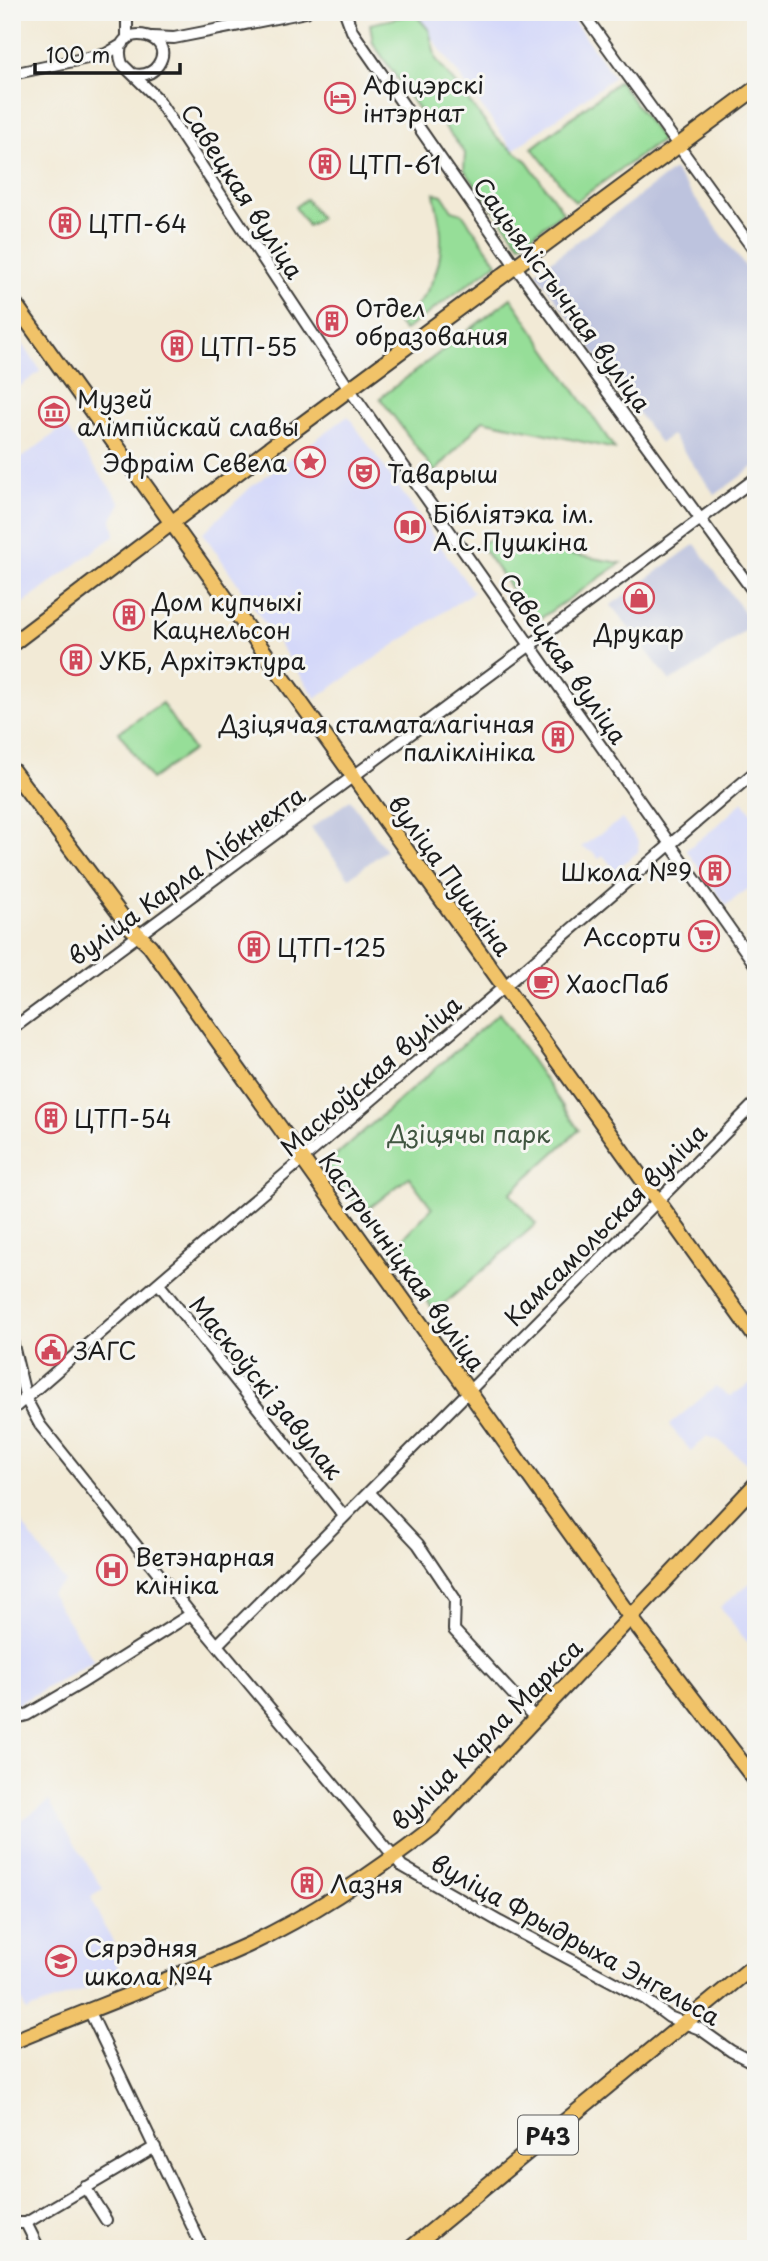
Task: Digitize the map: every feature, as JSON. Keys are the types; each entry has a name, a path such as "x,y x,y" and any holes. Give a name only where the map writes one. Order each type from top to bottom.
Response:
{"main road":[{"path":"12,644 756,88"},
{"name":"вуліца Пушкіна","path":"12,300 756,1338"},
{"name":"Кастрычніцкая вуліца","path":"12,770 129,926 150,946 631,1618 756,1781"},
{"name":"вуліца Карла Маркса","path":"12,2042 249,1944 309,1912 394,1858 432,1828 756,1484"},
{"name":"Р43","path":"410,2249 756,1964"}],"street":[{"path":"12,74 106,54 133,35 174,38 306,12"},
{"name":"Сацыялістычная вуліца","path":"345,12 352,31 516,267 756,595"},
{"path":"582,12 756,253"},
{"path":"106,54 133,74 147,74 158,66 160,47 149,36 133,28 128,17"},
{"path":"122,64 120,50 125,41 128,17"},
{"path":"161,54 174,38"},
{"name":"Савецкая вуліца","path":"153,93 152,81 158,66"},
{"name":"Савецкая вуліца","path":"133,74 153,93 350,390 756,966"},
{"name":"вуліца Карла Лібкнехта","path":"12,1029 756,478"},
{"name":"Маскоўская вуліца","path":"12,1410 756,771"},
{"name":"Камсамольская вуліца","path":"217,1645 756,1102"},
{"name":"Маскоўскі завулак","path":"158,1283 344,1516"},
{"name":"вуліца Фрыдрыха Энгельса","path":"12,1340 26,1399 40,1425 191,1614 402,1866 452,1896 645,1999 669,2017 687,2022 756,2064"},
{"name":"Маскоўскі завулак","path":"369,1492 418,1544 455,1599 454,1630 535,1718"},
{"path":"12,1719 27,1716 191,1614"},
{"path":"89,2010 203,2249"},
{"path":"12,2219 17,2223 26,2223 155,2147"},
{"path":"85,2187 106,2220"},
{"path":"26,2223 39,2249"}],"shaded area":[{"path":"567,12 614,77 513,150 415,14"},
{"path":"674,170 756,281 756,465 715,495 672,435 660,443 536,272"},
{"path":"12,328 41,371 12,392"},
{"path":"348,416 473,592 316,698 203,533 252,486"},
{"path":"65,426 121,503 112,519 115,535 12,612 12,465"},
{"path":"695,544 753,625 693,669 670,681 611,605"},
{"path":"350,800 386,850 349,878 311,828"},
{"path":"743,801 756,819 756,883 726,905 686,850"},
{"path":"622,819 639,842 638,852 615,870 603,855 599,859 594,853 581,847"},
{"path":"756,1380 756,1463 751,1467 720,1441 707,1436 691,1451 669,1425 715,1387 730,1396"},
{"path":"12,1510 65,1582 50,1593 94,1661 12,1707"},
{"path":"754,1580 756,1583 756,1654 720,1607"},
{"path":"49,1801 103,1889 91,1897 116,1949 111,1951 122,1976 26,2011 12,1979 12,1827"}],"green space":[{"path":"415,14 429,30 436,59 498,139 526,160 563,212 520,244 464,170 465,153 441,122 424,118 373,43 370,24"},
{"path":"619,81 662,140 575,202 532,148"},
{"path":"434,193 442,195 452,210 462,213 497,263 404,331 398,324 424,296 439,263 441,231"},
{"path":"306,199 320,218 308,226 295,207"},
{"path":"511,298 615,449 483,420 435,472 380,398"},
{"path":"489,540 621,563 535,622 479,543"},
{"path":"162,703 193,750 151,779 119,732"},
{"name":"Дзіцячы парк","path":"499,1013 579,1130 510,1193 536,1224 435,1312 391,1251 432,1208 409,1177 363,1213 325,1165"}],"place":[{"name":"Афіцэрскі інтэрнат","path":"340,98"},
{"name":"ЦТП-61","path":"325,164"},
{"name":"ЦТП-64","path":"65,223"},
{"name":"Отдел образования","path":"332,321"},
{"name":"ЦТП-55","path":"177,346"},
{"name":"Музей алімпійскай славы","path":"54,412"},
{"name":"Эфраім Севела","path":"310,462"},
{"name":"Таварыш","path":"364,473"},
{"name":"Бібліятэка ім. А.С.Пушкіна","path":"410,527"},
{"name":"Друкар","path":"639,598"},
{"name":"Дом купчыхі Кацнельсон","path":"129,615"},
{"name":"УКБ, Архітэктура","path":"76,660"},
{"name":"Дзіцячая стаматалагічная паліклініка","path":"558,737"},
{"name":"Школа №9","path":"715,871"},
{"name":"Ассорти","path":"704,936"},
{"name":"ЦТП-125","path":"254,947"},
{"name":"ХаосПаб","path":"543,983"},
{"name":"ЦТП-54","path":"51,1118"},
{"name":"ЗАГС","path":"51,1350"},
{"name":"Ветэнарная клініка","path":"112,1570"},
{"name":"Лазня","path":"307,1883"},
{"name":"Сярэдняя школа №4","path":"61,1961"}]}
